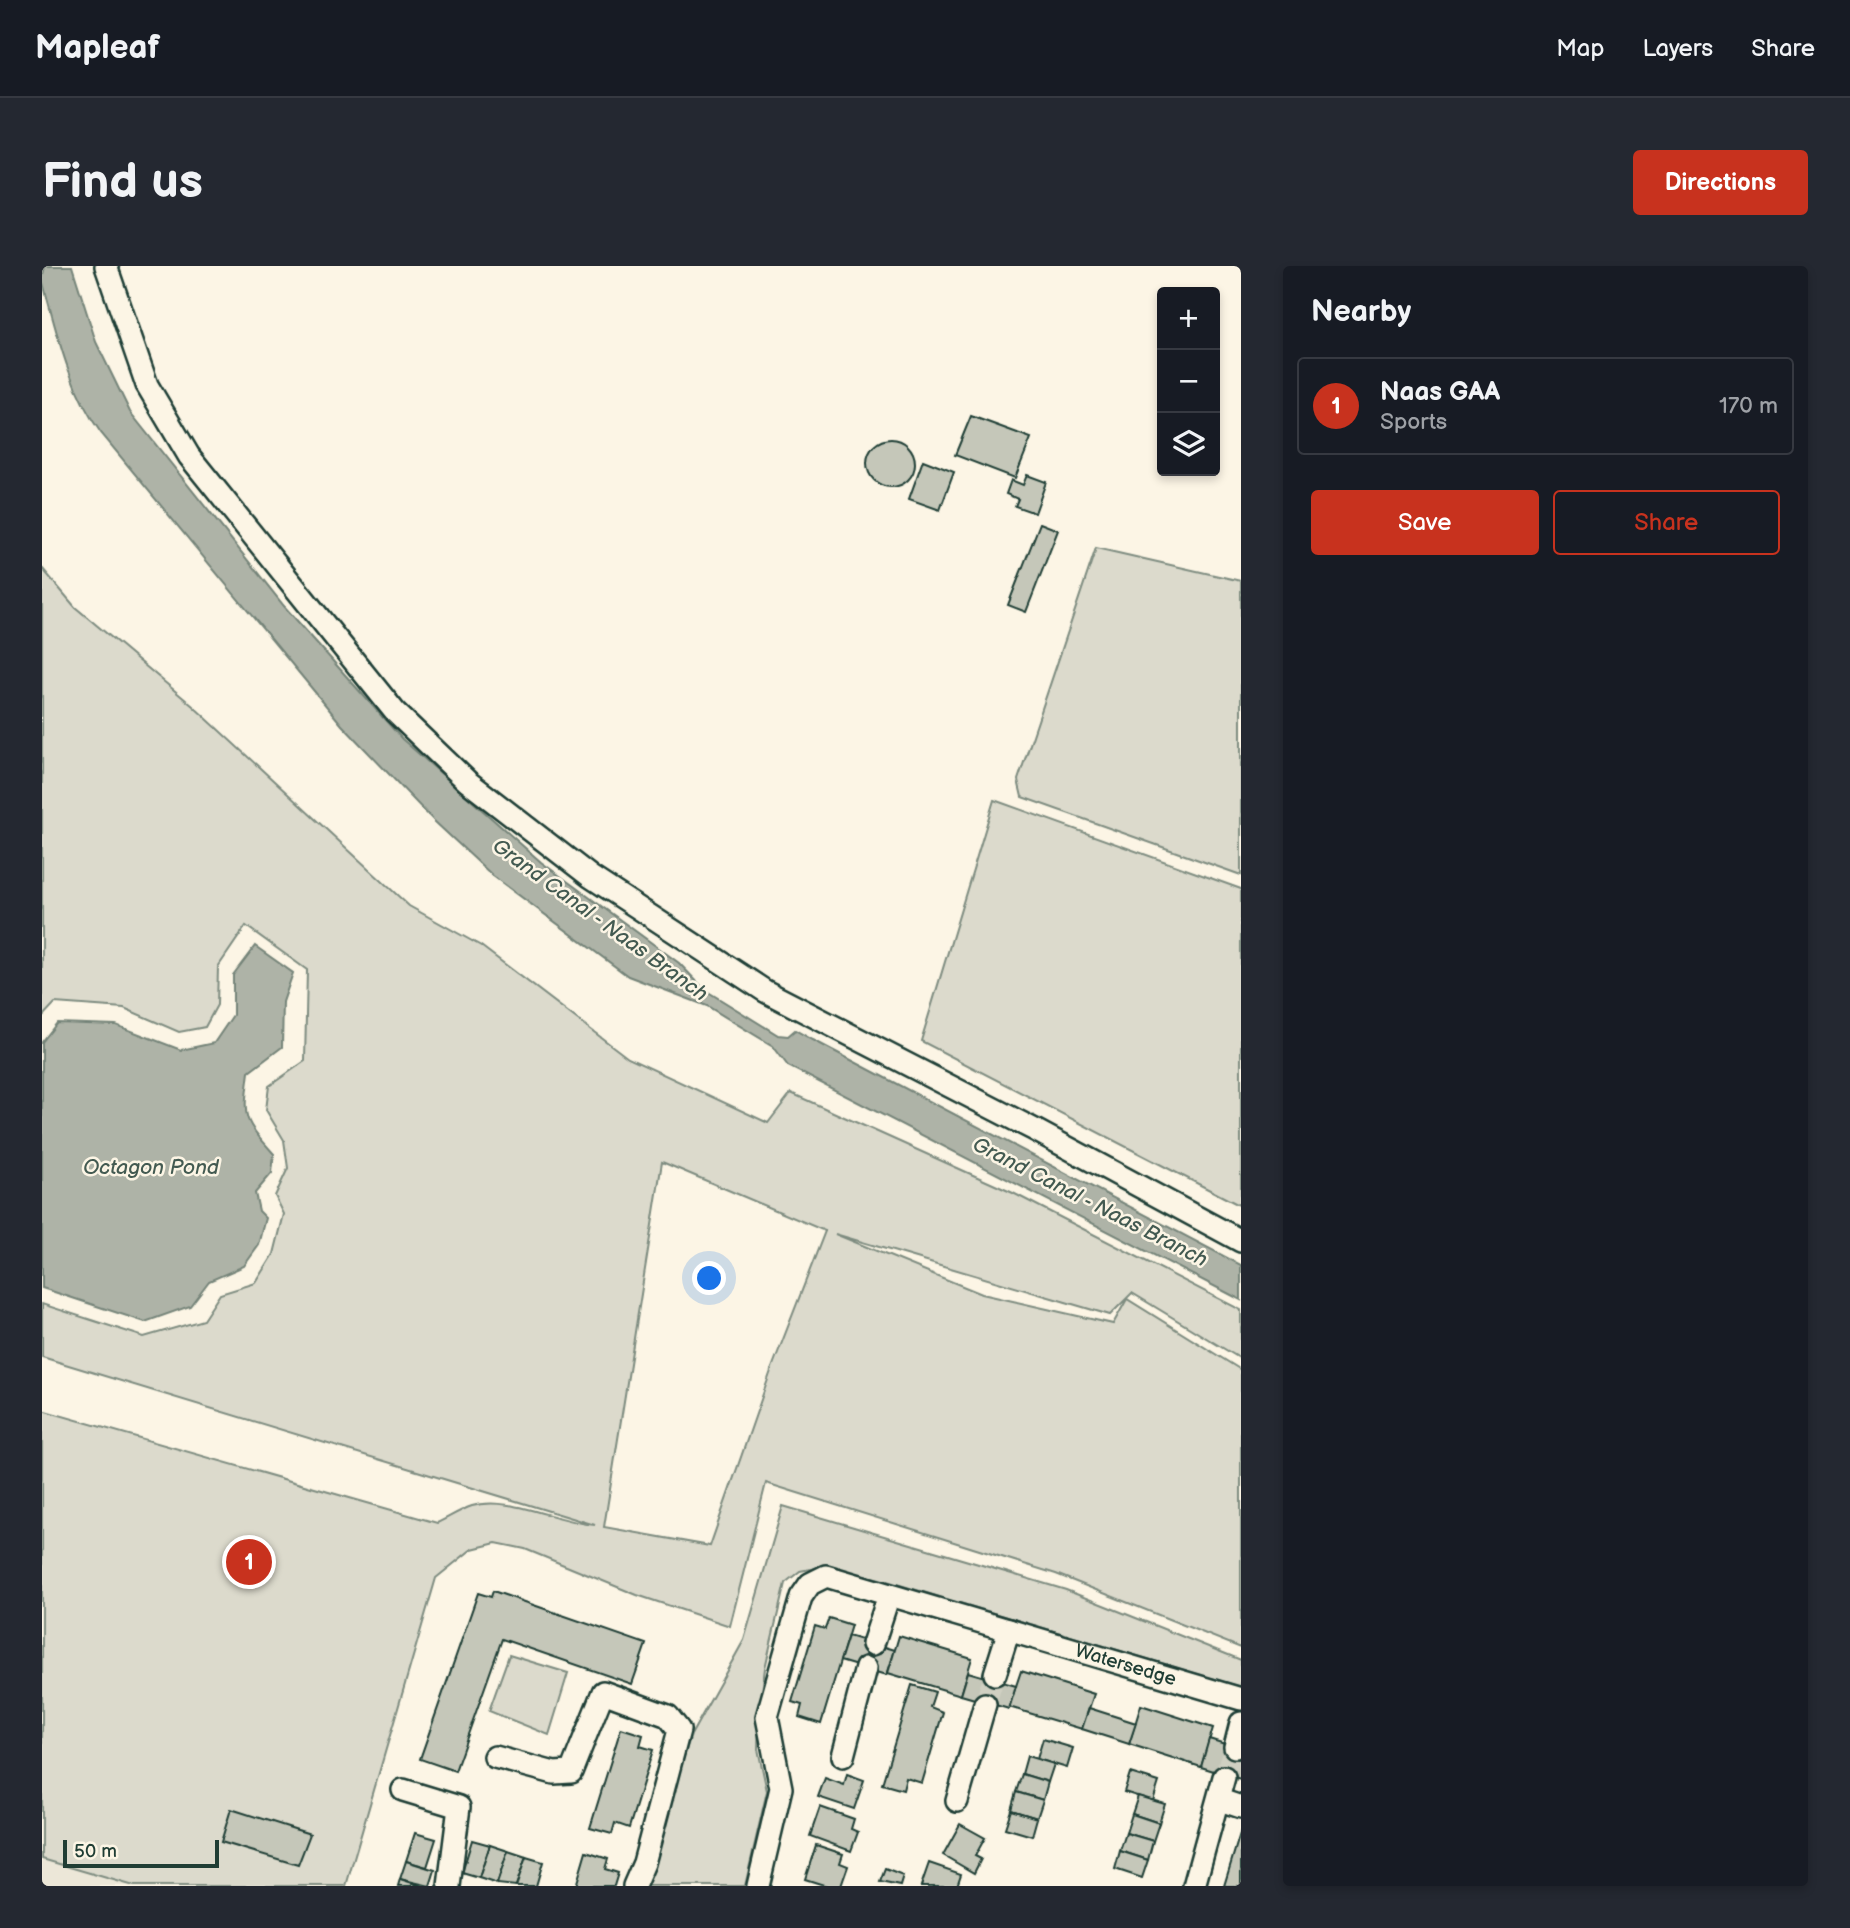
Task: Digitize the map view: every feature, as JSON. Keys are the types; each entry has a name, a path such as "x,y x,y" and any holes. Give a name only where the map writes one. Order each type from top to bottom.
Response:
{"street":[{"path":"106,266 146,385 189,456 395,712 467,781 591,877 765,991 1033,1129 1241,1241"},
{"name":"Watersedge","path":"758,1886 781,1788 767,1717 801,1597 810,1584 827,1577 1241,1699"},
{"path":"873,1644 889,1595"},
{"path":"995,1674 1009,1630"},
{"path":"844,1756 866,1668"},
{"path":"495,1757 555,1773 571,1772 603,1692 668,1716 680,1730 644,1863 634,1886"},
{"path":"957,1801 985,1704"},
{"path":"1235,1747 1241,1723"},
{"path":"1194,1886 1220,1800 1224,1777"},
{"path":"403,1790 459,1807 449,1886"},
{"path":"1220,1800 1241,1807"}],"shaded area":[{"path":"1096,548 1241,581 1241,875 1022,797 1018,780"},
{"path":"42,568 75,607 193,706 409,906 481,946 628,1058 768,1123 791,1093 1013,1193 1241,1310 1241,1359 1132,1293 1110,1315 835,1234 982,1294 1113,1324 1127,1299 1241,1370 1241,1648 1056,1574 766,1483 730,1626 637,1595 525,1549 496,1543 472,1549 436,1578 346,1886 134,1886 42,1859 42,1410 437,1523 472,1506 501,1504 595,1525 42,1357 42,1304 144,1337 203,1320 220,1294 256,1283 274,1254 284,1214 275,1196 288,1168 284,1140 266,1110 269,1086 305,1061 307,970 246,926 218,967 217,1005 205,1027 179,1032 124,1008 55,1003 42,1017","holes":["662,1162 825,1231 772,1368 710,1546 604,1527"]},
{"path":"994,800 1241,889 1241,1206 921,1041"},
{"path":"783,1506 1066,1590 1241,1660 1241,1687 880,1579 827,1566 800,1571 785,1583 765,1668 758,1749 767,1791 745,1886 642,1886 691,1735 744,1640"},
{"path":"509,1655 568,1673 549,1735 489,1711"},
{"path":"42,1859 134,1886 42,1886"}],"water":[{"name":"Grand Canal - Naas Branch","path":"45,266 72,266 96,342 130,412 284,606 402,739 541,862 679,963 705,990 778,1035 788,1036 795,1030 1241,1265 1241,1300 788,1066 773,1046 707,1006 628,976 493,876 434,821 342,725 101,433 80,397 65,359 42,279"},
{"name":"Octagon Pond","path":"255,946 293,973 283,1002 282,1047 249,1072 247,1088 246,1109 250,1125 274,1154 272,1173 255,1193 259,1211 266,1218 259,1245 244,1266 209,1281 190,1306 145,1322 42,1288 42,1042 57,1023 116,1025 181,1050 214,1043 233,1015 233,975"}],"building":[{"path":"971,416 1031,438 1015,478 955,455"},
{"path":"891,439 908,446 915,463 908,480 891,487 874,480 867,463 874,446"},
{"path":"923,460 954,472 940,510 909,499"},
{"path":"1027,475 1046,482 1035,513 1015,506 1018,499 1006,494 1011,480 1023,485"},
{"path":"1040,523 1058,530 1026,612 1008,605"},
{"path":"493,1591 646,1644 632,1684 502,1639 455,1771 420,1759 478,1593 491,1597"},
{"path":"829,1618 851,1625 821,1724 799,1717 802,1705 792,1702 815,1626 825,1629"},
{"path":"848,1636 895,1650 887,1675 840,1661"},
{"path":"899,1636 972,1658 961,1695 888,1673"},
{"path":"1021,1671 1094,1694 1082,1729 1009,1707"},
{"path":"968,1672 1016,1686 1009,1709 961,1695"},
{"path":"912,1685 935,1692 930,1707 943,1712 922,1783 906,1778 903,1790 882,1784"},
{"path":"1141,1705 1213,1728 1201,1767 1129,1744"},
{"path":"1089,1708 1136,1723 1129,1744 1082,1729"},
{"path":"621,1728 643,1735 640,1746 653,1750 629,1828 615,1823 612,1834 590,1828"},
{"path":"1043,1739 1073,1748 1067,1768 1037,1759"},
{"path":"1209,1739 1241,1749 1233,1777 1201,1767"},
{"path":"1241,1750 1241,1779 1233,1777"},
{"path":"1027,1756 1054,1764 1048,1782 1022,1774"},
{"path":"1130,1773 1159,1782 1153,1801 1124,1792"},
{"path":"847,1774 864,1780 854,1809 818,1797 825,1778 844,1785"},
{"path":"1022,1774 1048,1782 1043,1800 1016,1792"},
{"path":"1016,1792 1043,1800 1037,1818 1011,1810"},
{"path":"1138,1796 1165,1804 1159,1823 1132,1814"},
{"path":"820,1807 854,1819 851,1829 858,1832 851,1851 810,1836"},
{"path":"231,1809 310,1834 298,1865 221,1842"},
{"path":"1011,1810 1037,1818 1032,1836 1005,1828"},
{"path":"1132,1814 1159,1823 1153,1841 1126,1833"},
{"path":"960,1824 985,1838 975,1856 981,1859 974,1873 943,1855"},
{"path":"1241,1830 1241,1886 1224,1886"},
{"path":"415,1833 436,1839 427,1867 406,1861"},
{"path":"1126,1833 1153,1841 1148,1860 1120,1851"},
{"path":"472,1840 490,1845 479,1878 462,1873"},
{"path":"490,1845 508,1851 497,1884 479,1878"},
{"path":"816,1845 843,1854 840,1863 848,1866 841,1886 827,1886 805,1879"},
{"path":"508,1851 526,1857 516,1886 497,1884"},
{"path":"1120,1851 1148,1860 1142,1878 1115,1869"},
{"path":"586,1852 608,1859 605,1869 618,1873 614,1886 576,1886"},
{"path":"526,1857 543,1862 536,1886 516,1886"},
{"path":"406,1861 435,1870 430,1886 400,1879"},
{"path":"929,1863 961,1874 957,1886 921,1886"},
{"path":"885,1869 903,1876 900,1886 880,1882"},
{"path":"400,1879 422,1886 398,1886"}],"tunnel":[{"path":"985,1704 995,1674"},
{"path":"1224,1777 1235,1747"}],"place":[{"name":"Naas GAA","path":"249,1562"}]}
